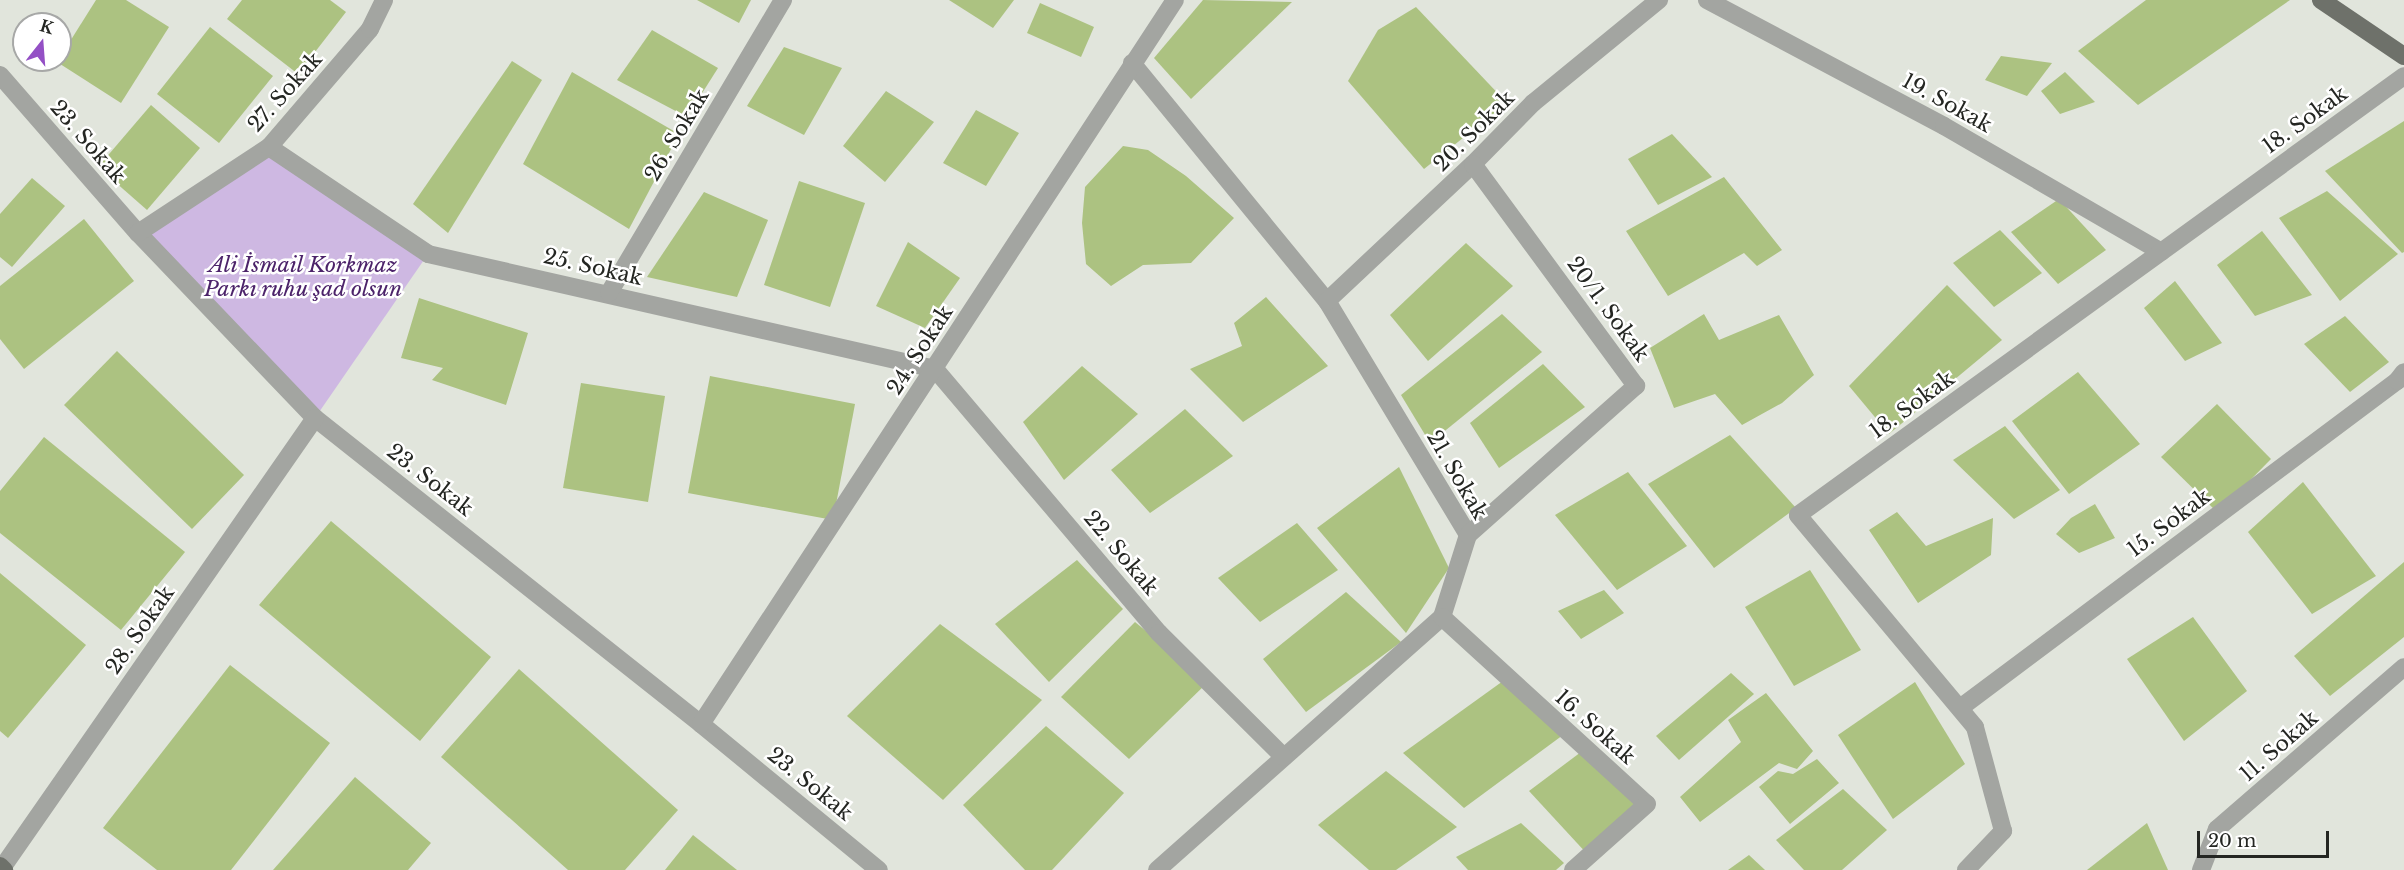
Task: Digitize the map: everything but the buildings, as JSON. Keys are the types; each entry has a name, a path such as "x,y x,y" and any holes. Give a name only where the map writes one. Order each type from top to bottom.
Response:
{"main road":[{"path":"2330,3 2404,56"}],"street":[{"name":"27. Sokak","path":"138,233 269,147 370,30 384,0"},
{"name":"26. Sokak","path":"609,293 783,0"},
{"name":"24. Sokak","path":"701,724 1175,0"},
{"name":"20. Sokak","path":"1327,301 1473,164 1533,103 1659,0"},
{"name":"19. Sokak","path":"1707,0 1944,126 2161,252"},
{"name":"21. Sokak","path":"1132,63 1327,301 1468,536 1442,616"},
{"name":"23. Sokak","path":"0,75 138,233 315,418 701,724 879,870"},
{"name":"18. Sokak","path":"1968,869 2003,831 1975,727 1798,515 2404,76"},
{"name":"25. Sokak","path":"269,147 428,254 609,293 935,369"},
{"name":"20/1. Sokak","path":"1468,536 1636,386 1473,164"},
{"name":"22. Sokak","path":"935,369 1159,633 1284,757"},
{"name":"15. Sokak","path":"1960,708 2402,381"},
{"name":"28. Sokak","path":"2,868 315,418"},
{"path":"1157,870 1442,616"},
{"name":"16. Sokak","path":"1442,616 1647,804 1574,870"},
{"name":"11. Sokak","path":"2201,870 2217,829 2404,667"}],"green space":[{"name":"Ali İsmail Korkmaz Parkı ruhu şad olsun","path":"269,147 428,254 315,418 138,233"}]}
